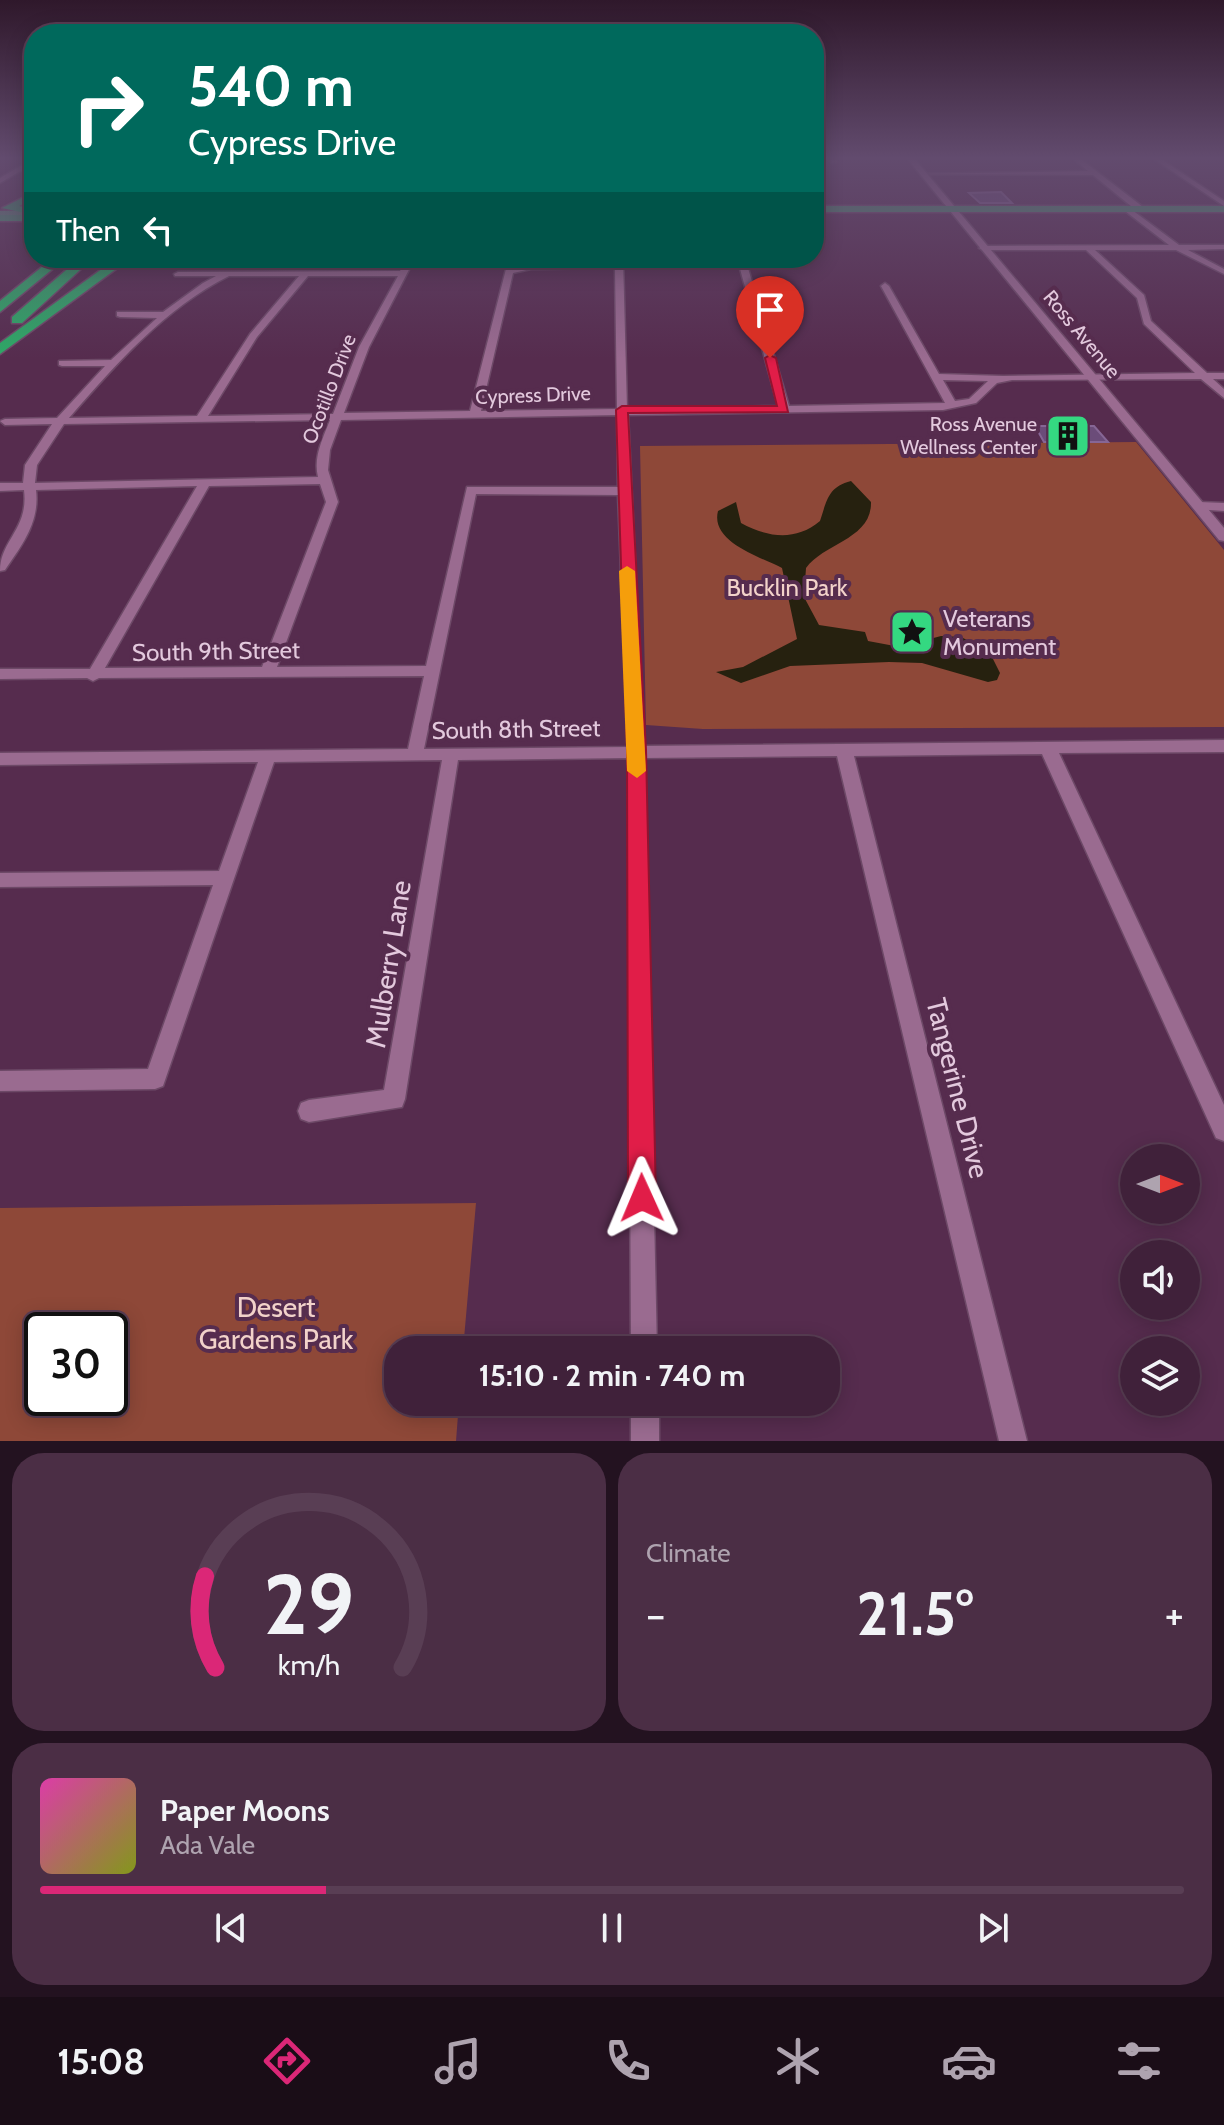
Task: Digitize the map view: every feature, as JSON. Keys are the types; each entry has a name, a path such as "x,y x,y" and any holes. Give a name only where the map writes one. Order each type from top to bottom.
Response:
{"highway":[{"path":"0,308 48,268"},
{"path":"0,334 76,268"},
{"path":"0,350 111,268"}],"street":[{"name":"Ross Avenue","path":"964,224 1224,537"},
{"path":"1151,224 1177,247 1224,272"},
{"path":"1087,247 1141,297 1147,322 1224,395"},
{"path":"983,248 1224,247"},
{"name":"Ocotillo Drive","path":"267,674 332,502 321,459 364,347 406,268"},
{"path":"475,414 507,274 514,269 529,268"},
{"path":"619,268 624,491 636,750 644,1336"},
{"path":"744,268 784,409"},
{"path":"201,418 253,336 306,273"},
{"path":"178,274 404,273"},
{"path":"0,566 26,527 30,468 61,420 163,315 208,280 227,274"},
{"path":"885,286 952,406"},
{"path":"120,314 163,315"},
{"path":"62,363 115,363"},
{"path":"934,377 1224,376"},
{"name":"Cypress Drive","path":"5,422 952,406 972,401 994,381 1005,378"},
{"path":"0,487 325,480"},
{"path":"93,676 204,484"},
{"path":"415,754 471,490 624,491"},
{"path":"1199,506 1224,507"},
{"name":"South 9th Street","path":"0,674 93,676 432,671"},
{"name":"South 8th Street","path":"0,759 1224,746"},
{"path":"1048,748 1224,1130"},
{"name":"Tangerine Drive","path":"844,750 1013,1441"},
{"name":"Mulberry Lane","path":"309,1111 394,1099 451,754"},
{"path":"0,1081 155,1079 268,756"},
{"path":"0,880 225,878"},
{"path":"645,1416 645,1441"}],"green space":[{"name":"Bucklin Park","path":"1136,442 1224,550 1224,727 703,729 646,725 640,446"},
{"name":"Desert Gardens Park","path":"476,1203 464,1336 384,1336 384,1416 458,1416 456,1441 0,1441 0,1208"}],"shaded area":[{"path":"851,481 871,502 864,524 806,568 804,597 819,625 865,632 868,641 900,647 941,636 961,637 989,651 1000,673 997,680 988,682 922,663 889,662 790,666 741,683 716,672 743,667 797,639 782,568 729,540 718,522 718,511 736,502 741,523 761,532 791,535 820,521 833,491"}],"building":[{"name":"Ross Avenue Wellness Center","path":"1035,426 1094,426 1108,442 1044,442"}],"slow traffic":[{"path":"627,571 637,771"}],"place":[{"name":"Ross Avenue Wellness Center","path":"1068,436"},
{"name":"Veterans Monument","path":"912,632"}],"route":[{"path":"642,1198 636,750 622,410 784,409 770,358"}]}
